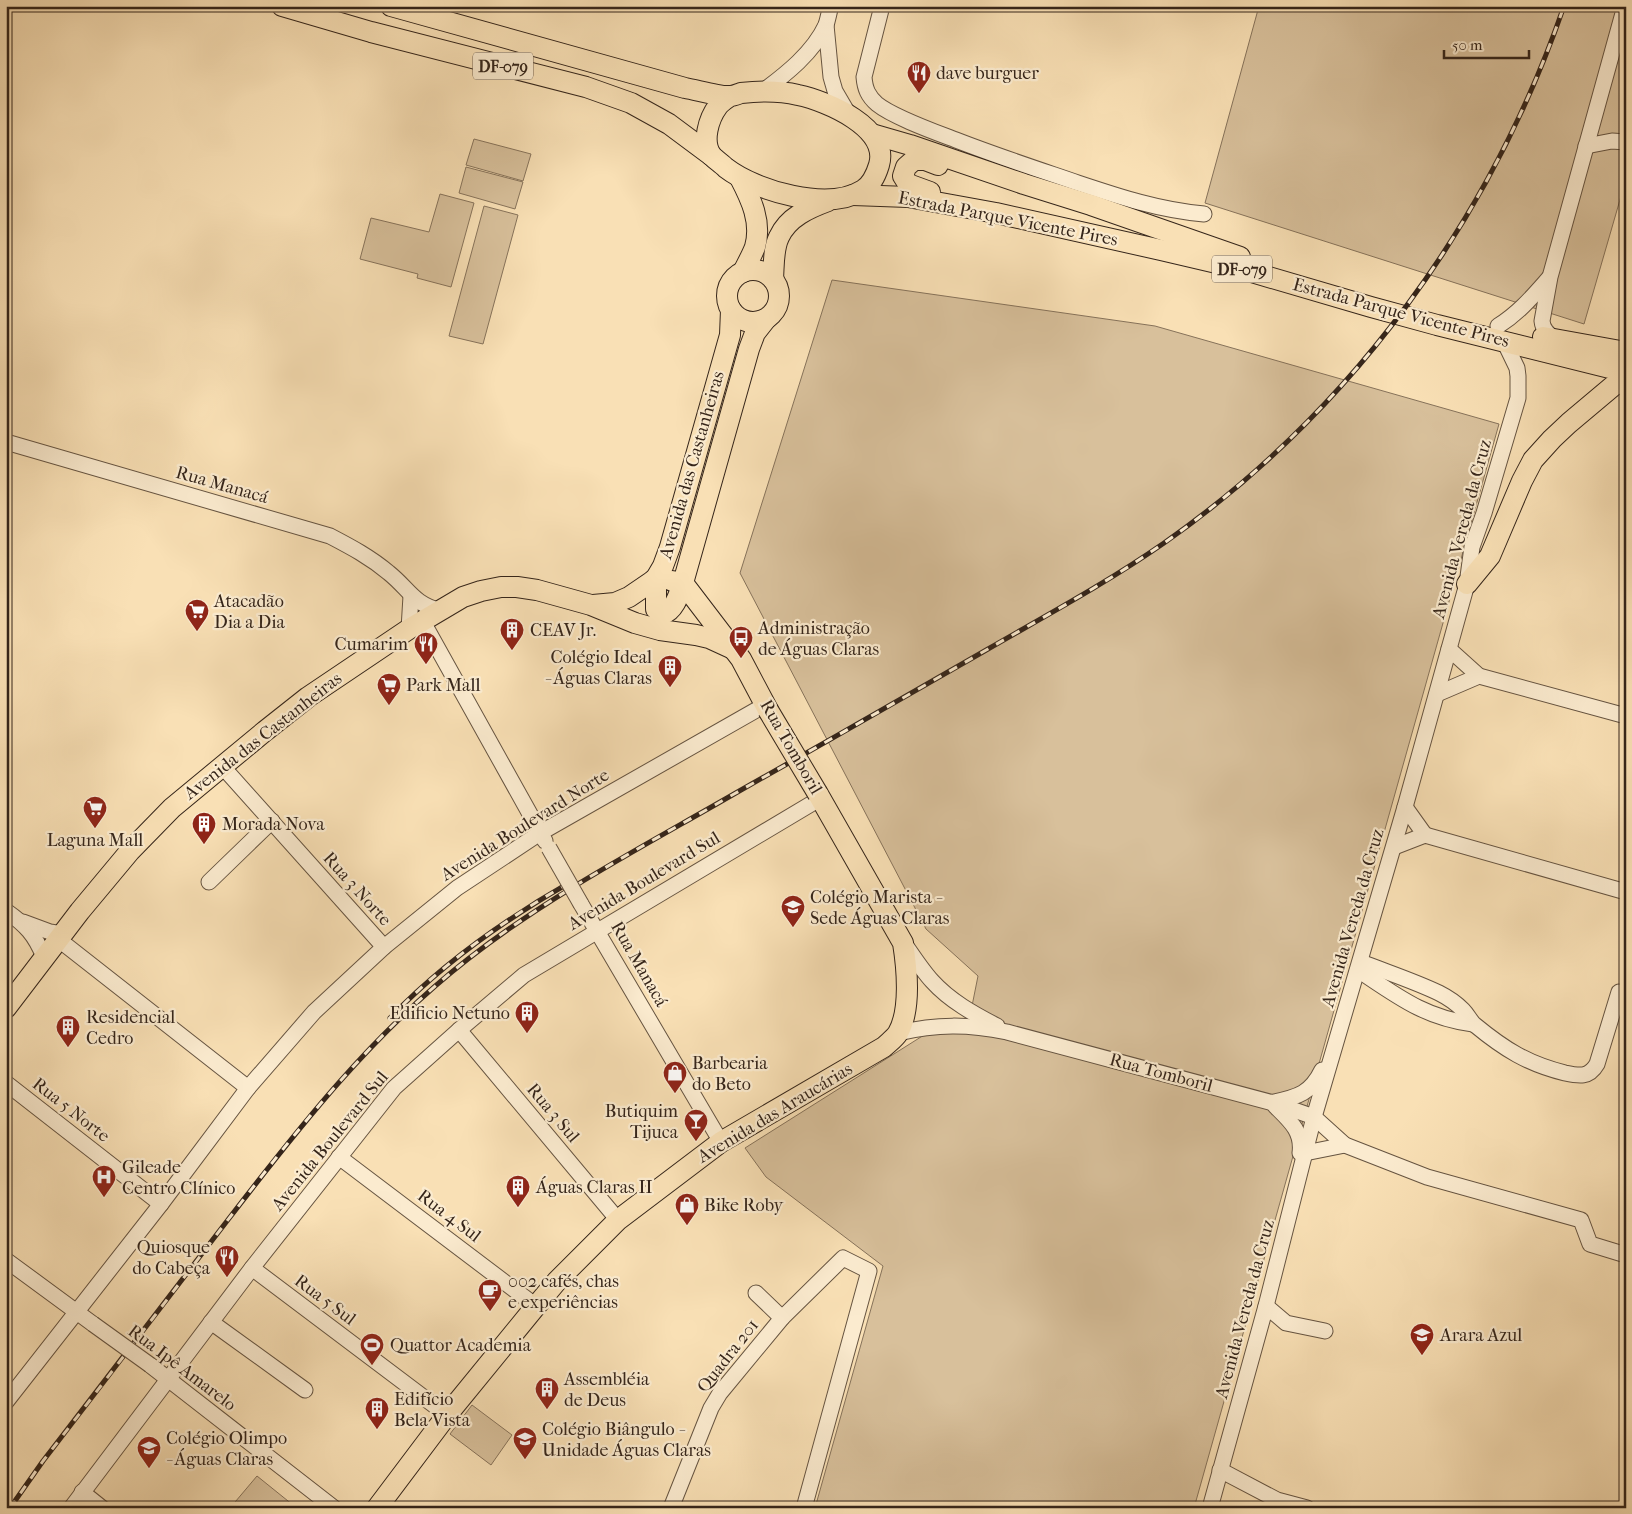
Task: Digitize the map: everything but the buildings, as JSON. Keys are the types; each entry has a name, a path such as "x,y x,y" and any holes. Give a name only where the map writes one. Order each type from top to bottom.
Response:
{"main road":[{"name":"DF-079","path":"282,6 371,32 586,87 638,108 668,124 740,178 785,194 832,199 853,195 864,190 872,182 877,172 880,148 872,134 849,115 820,102 798,95 762,92 740,93 730,96 686,88 391,6"},
{"path":"712,156 708,150 707,134 710,120 719,105 730,96"},
{"name":"Estrada Parque Vicente Pires","path":"872,134 1091,205 1238,256 1501,333 1626,372"},
{"path":"996,213 966,200 930,192 908,184 903,176 906,167 914,160 925,160 1014,186 1024,184"},
{"path":"740,178 753,202 757,223 755,245 743,272"},
{"name":"Estrada Parque Vicente Pires","path":"853,195 908,196 996,213 1238,268 1371,307 1501,333 1626,352"},
{"path":"773,279 778,238 783,230 790,221 805,210 832,199"},
{"path":"751,270 767,274 773,279 777,286 779,300 772,314 754,322 741,319 731,310 728,303 728,288 737,276 751,270"},
{"name":"Avenida das Castanheiras","path":"591,605 615,603 629,597 656,578 663,566 730,335 731,310"},
{"name":"Avenida das Castanheiras","path":"656,578 656,609 663,614 670,611 683,583 749,349 755,333 766,318"},
{"path":"1467,584 1490,556 1533,460 1569,423 1613,386 1626,380"},
{"path":"656,578 683,583"},
{"name":"Rua Tomboril","path":"683,583 741,659 766,707 903,942 907,967 906,999 904,1015 898,1033"},
{"name":"Avenida das Castanheiras","path":"6,1008 60,936 130,851 172,808 308,697 416,625 463,597 501,587 536,590 591,605 636,624 709,638 733,649"},
{"name":"Avenida das Araucárias","path":"377,1508 447,1414 536,1306 557,1281 618,1220 721,1142 884,1047 898,1033"}],"street":[{"path":"762,92 796,64 811,48 826,25 831,6"},
{"path":"882,6 864,77 865,88 870,97 882,108 987,152 1115,195 1177,212 1204,214"},
{"path":"1558,341 1546,331 1542,321 1550,277 1625,6"},
{"path":"826,25 831,77 835,92 849,115"},
{"path":"1586,146 1612,141 1626,142"},
{"path":"1501,333 1510,318 1527,303 1550,277"},
{"name":"Avenida Vereda da Cruz","path":"1210,1508 1266,1306 1334,1044 1360,966 1394,847 1467,584 1472,547 1518,398 1517,368 1501,333"},
{"name":"Rua Manacá","path":"6,442 330,536 368,556 392,575 411,596 430,608 440,611"},
{"path":"411,596 416,625"},
{"name":"Rua Manacá","path":"416,625 721,1142"},
{"path":"1449,648 1479,676 1626,716"},
{"path":"1437,694 1479,676"},
{"name":"Avenida Boulevard Norte","path":"6,1402 161,1204 248,1088 314,1012 384,948 457,888 540,833 766,707"},
{"name":"Rua 3 Norte","path":"222,766 384,948"},
{"name":"Avenida Boulevard Sul","path":"70,1508 252,1268 394,1088 524,975 819,796"},
{"path":"1405,807 1425,835"},
{"path":"210,882 272,821"},
{"path":"1394,847 1425,835 1626,892"},
{"path":"6,910 34,936 44,957"},
{"path":"21,922 60,936 248,1088"},
{"name":"Rua Tomboril","path":"903,942 920,967 943,992 973,1013 1007,1032"},
{"path":"1360,966 1407,1003 1422,1011 1446,1019 1473,1024"},
{"path":"1360,966 1439,993 1463,1010 1473,1024 1517,1056 1561,1072 1584,1076 1594,1070 1597,1064 1619,992"},
{"name":"Rua Tomboril","path":"898,1033 950,1025 983,1027 1272,1103 1314,1117"},
{"name":"Rua 3 Sul","path":"459,1030 618,1220"},
{"path":"1272,1103 1291,1099 1312,1087 1318,1079 1334,1044"},
{"name":"Rua 5 Norte","path":"6,1083 161,1204"},
{"path":"1272,1103 1292,1122 1300,1137 1301,1144 1292,1188 1291,1206"},
{"path":"1314,1117 1345,1145 1427,1177 1581,1220 1590,1244 1626,1254"},
{"path":"1305,1153 1345,1145"},
{"name":"Rua 4 Sul","path":"339,1156 536,1306"},
{"path":"782,1318 842,1258 870,1271 804,1508"},
{"name":"Rua Ipê Amarelo","path":"6,1260 168,1378 334,1508"},
{"name":"Rua 5 Sul","path":"252,1268 447,1414"},
{"name":"Quadra 201","path":"671,1508 711,1408 720,1393 782,1318 756,1293"},
{"path":"1266,1306 1286,1323 1325,1331"},
{"path":"211,1322 305,1390"},
{"path":"1258,1333 1286,1323"},
{"path":"1220,1470 1277,1500 1307,1508"},
{"path":"82,1492 102,1508"}],"shaded area":[{"path":"1259,6 1626,6 1626,179 1584,324 1205,203"},
{"path":"474,139 531,154 523,181 466,165"},
{"path":"466,167 523,182 515,209 459,193"},
{"path":"440,194 474,203 451,287 417,278 418,274 360,259 371,218 429,232"},
{"path":"484,206 518,215 483,344 449,336"},
{"path":"832,280 1155,326 1499,424 1194,1508 815,1508 883,1266 766,1177 745,1148 924,1035 967,1031 978,976 926,929 740,573"},
{"path":"472,1405 512,1435 491,1465 450,1434"},
{"path":"257,1476 293,1505 297,1508 230,1508"}],"railway":[{"path":"10,1508 43,1461 282,1150 369,1049 433,988 499,936 564,892 1055,611 1143,557 1232,491 1295,434 1353,372 1406,306 1454,236 1497,162 1533,85 1564,6"},
{"path":"390,1018 431,979 475,944 521,912 569,883"}],"place":[{"name":"dave burguer","path":"919,94"},
{"name":"Atacadão Dia a Dia","path":"197,632"},
{"name":"CEAV Jr.","path":"512,651"},
{"name":"Administração de Águas Claras","path":"741,659"},
{"name":"Cumarim","path":"426,665"},
{"name":"Colégio Ideal - Águas Claras","path":"670,688"},
{"name":"Park Mall","path":"389,706"},
{"name":"Laguna Mall","path":"95,829"},
{"name":"Morada Nova","path":"204,845"},
{"name":"Colégio Marista - Sede Águas Claras","path":"793,928"},
{"name":"Edificio Netuno","path":"527,1034"},
{"name":"Residencial Cedro","path":"68,1048"},
{"name":"Barbearia do Beto","path":"675,1094"},
{"name":"Butiquim Tijuca","path":"696,1142"},
{"name":"Gileade Centro Clínico","path":"104,1198"},
{"name":"Águas Claras II","path":"518,1208"},
{"name":"Bike Roby","path":"687,1226"},
{"name":"Quiosque do Cabeça","path":"227,1278"},
{"name":"002 cafés, chas e experiências","path":"490,1312"},
{"name":"Arara Azul","path":"1422,1356"},
{"name":"Quattor Academia","path":"372,1366"},
{"name":"Assembléia de Deus","path":"547,1410"},
{"name":"Edifício Bela Vista","path":"377,1430"},
{"name":"Colégio Biângulo - Unidade Águas Claras","path":"525,1460"},
{"name":"Colégio Olimpo - Águas Claras","path":"149,1469"}]}
